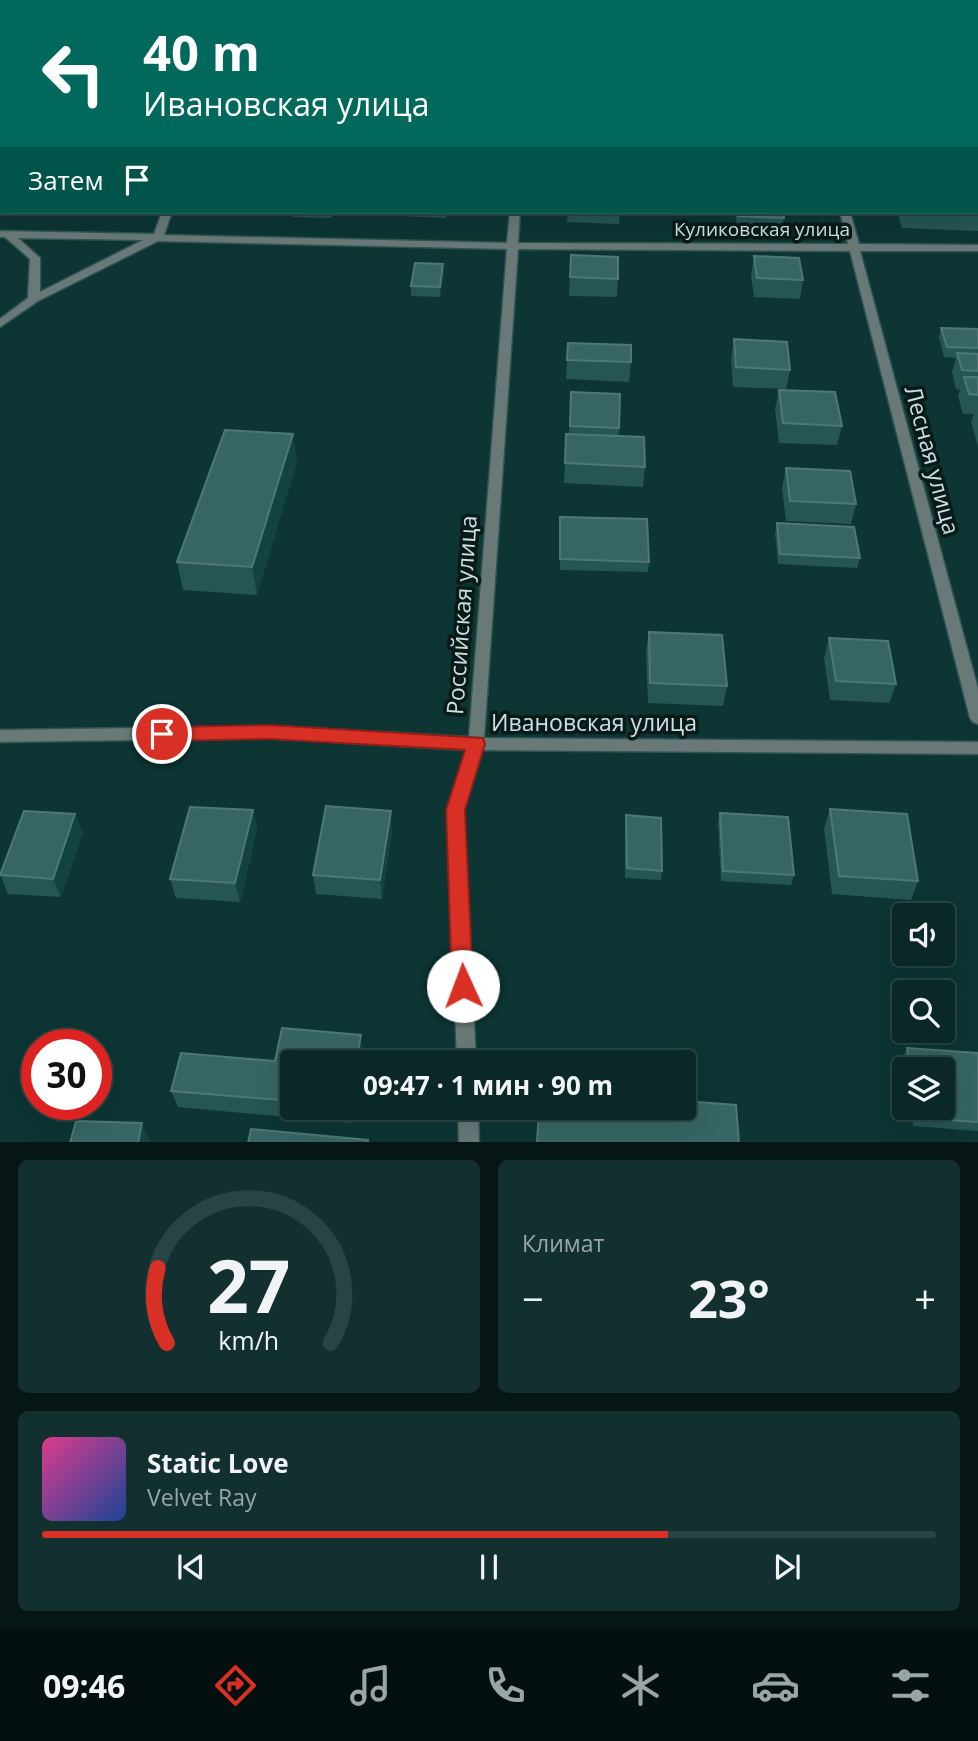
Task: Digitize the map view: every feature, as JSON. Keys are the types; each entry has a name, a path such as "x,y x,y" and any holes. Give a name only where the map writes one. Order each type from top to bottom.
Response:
{"street":[{"path":"0,324 34,299 158,237 166,214"},
{"name":"Российская улица","path":"466,1050 456,810 476,744 515,246 515,214"},
{"name":"Лесная улица","path":"846,214 978,718"},
{"path":"4,234 35,258 34,299"},
{"name":"Куликовская улица","path":"4,234 515,246 978,248"},
{"name":"Ивановская улица","path":"0,736 269,732 476,744 978,748"},
{"path":"468,1120 469,1142"}],"building":[{"path":"783,214 784,218 738,216"},
{"path":"571,255 618,257 618,279 570,277"},
{"path":"754,256 799,258 803,280 757,278"},
{"path":"415,263 443,264 440,287 411,286"},
{"path":"941,328 978,329 978,348 947,347"},
{"path":"734,339 787,342 790,370 736,367"},
{"path":"568,343 631,345 631,362 567,360"},
{"path":"957,353 978,354 978,371 962,370"},
{"path":"964,377 978,377 978,395 969,394"},
{"path":"779,390 835,392 842,426 783,423"},
{"path":"571,392 620,394 619,428 570,426"},
{"path":"225,430 293,434 252,567 177,562"},
{"path":"566,434 644,437 645,467 565,463"},
{"path":"786,468 850,471 856,504 790,501"},
{"path":"560,517 647,519 649,562 560,559"},
{"path":"777,523 854,527 860,558 780,554"},
{"path":"649,632 722,635 727,686 650,683"},
{"path":"829,638 888,641 896,684 836,681"},
{"path":"326,806 391,811 380,880 313,875"},
{"path":"190,807 253,810 235,883 170,879"},
{"path":"830,809 907,814 918,881 839,876"},
{"path":"24,811 75,814 53,879 0,875"},
{"path":"720,813 788,817 794,875 723,871"},
{"path":"626,815 661,818 662,871 627,868"},
{"path":"282,1028 361,1035 358,1050 280,1050 280,1100 171,1091 181,1053 275,1061"},
{"path":"907,1048 978,1053 978,1122 948,1120 955,1120 955,1057 909,1057"},
{"path":"696,1102 736,1105 739,1142 537,1142 538,1120 696,1120"},
{"path":"76,1121 142,1123 138,1142 70,1142"},
{"path":"251,1129 368,1140 368,1142 248,1142"}],"route":[{"path":"162,734 269,732 476,744 456,810 463,986"}]}
